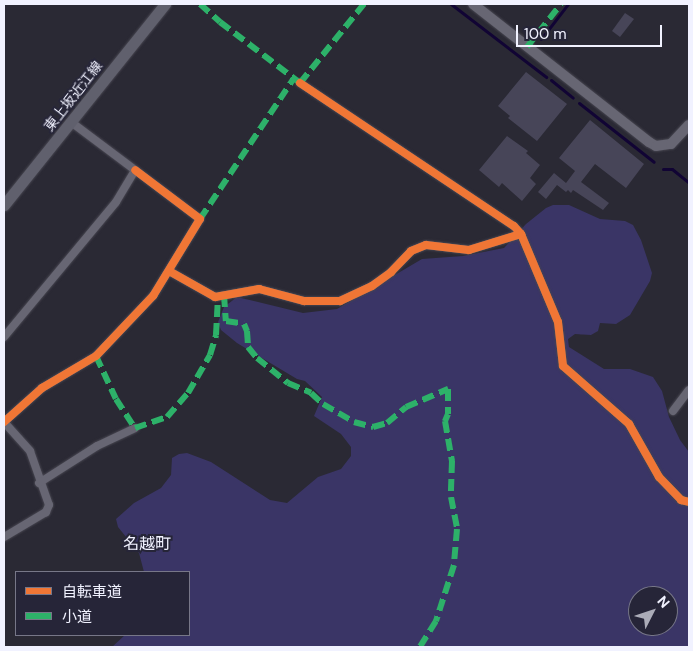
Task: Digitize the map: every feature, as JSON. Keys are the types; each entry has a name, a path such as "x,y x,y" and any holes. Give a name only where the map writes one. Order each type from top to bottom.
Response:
{"main road":[{"name":"東上坂近江線","path":"4,205 165,4"}],"street":[{"path":"473,4 648,142 656,146 671,144 689,125"},
{"path":"300,83 514,226 521,234 558,322 563,366 629,424 659,477 681,500 689,502"},
{"path":"4,537 46,512 49,505 39,483 30,451 4,422 42,388 96,356 153,296 200,219 72,122"},
{"path":"4,337 116,202 135,170"},
{"path":"169,271 216,297 259,289 304,301 340,301 372,286 391,272 411,251 426,246 469,250 521,234"},
{"path":"673,411 689,390"},
{"path":"39,483 98,446 135,428"}],"shaded area":[{"path":"553,205 569,205 600,219 625,221 633,225 641,240 652,273 650,281 630,315 616,324 600,323 598,331 591,335 575,334 568,339 569,347 604,369 630,369 653,377 662,391 669,417 680,440 689,452 689,647 112,647 124,636 190,636 190,571 144,571 139,553 118,527 116,519 134,503 161,488 171,475 172,458 179,454 187,453 211,462 270,500 287,503 318,477 341,469 351,456 351,447 341,434 314,416 322,397 305,381 297,379 237,343 221,330 218,322 224,307 237,297 303,313 337,309 422,259 463,256 504,248 526,224 546,208"}],"building":[{"path":"625,13 634,19 620,37 612,31"},
{"path":"526,72 567,104 537,141 508,118 510,116 498,106"},
{"path":"590,120 644,164 626,188 595,164 581,182 609,203 603,210 573,190 571,193 568,190 566,192 557,185 546,199 538,192 554,173 566,183 575,171 559,158"},
{"path":"507,136 528,151 526,153 540,165 530,178 536,184 522,201 502,183 499,187 479,170"}],"waterway":[{"path":"451,4 546,77"},
{"path":"541,39 568,4"},
{"path":"551,80 573,98"},
{"path":"579,103 654,162"},
{"path":"663,169 672,169 689,183"}],"marked path":[{"path":"200,4 220,22 300,83 364,4"},
{"path":"527,47 561,4"},
{"path":"200,219 294,78"},
{"path":"224,295 226,321 244,324 247,331 248,347 257,358 288,383 311,393 323,404 354,422 373,427 387,423 406,407 448,389 448,414 445,421 452,461 451,497 457,529 454,565 436,621 420,647"},
{"path":"96,356 116,399 135,428 167,417 188,393 210,355 216,335 218,301"}],"cycle path":[{"path":"300,83 514,226 521,234 558,322 563,366 629,424 659,477 681,500 689,502"},
{"path":"4,422 42,388 96,356 153,296 200,219 135,170"},
{"path":"169,271 215,297 259,289 304,301 340,301 372,286 391,272 411,251 426,245 469,250 521,234"}],"district":[{"name":"名越町","path":"147,544"}]}
